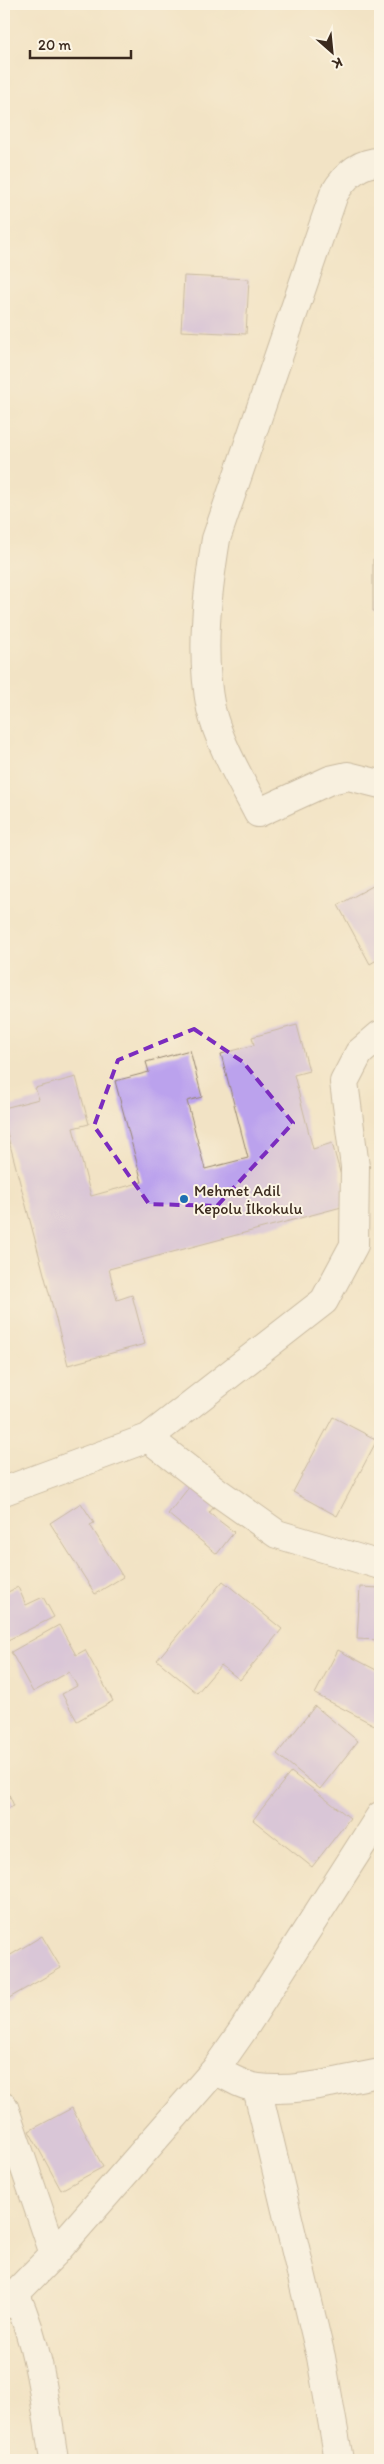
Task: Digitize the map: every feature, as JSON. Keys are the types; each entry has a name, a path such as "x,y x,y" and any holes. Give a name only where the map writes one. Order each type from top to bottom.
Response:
{"street":[{"path":"380,162 363,166 352,172 334,194 216,539 209,582 206,626 207,668 212,710 230,757 258,813 330,780 348,776 380,784"},
{"path":"4,1490 148,1438 324,1301 354,1245 355,1167 344,1082 359,1053 380,1034"},
{"path":"148,1438 219,1493 277,1534 380,1565"},
{"path":"54,2460 37,2352 29,2324 10,2300 54,2254 215,2070 243,2030 380,1816"},
{"path":"215,2070 236,2081 257,2088 286,2088 380,2073"},
{"path":"257,2088 321,2356 339,2460"},
{"path":"4,2107 54,2254"}],"highlighted area":[{"path":"194,1029 243,1062 293,1123 217,1206 149,1204 94,1126 118,1060"}],"building":[{"path":"184,276 249,279 246,334 181,331"},
{"path":"373,559 380,559 380,611 373,611"},
{"path":"380,882 380,958 370,964 338,905"},
{"path":"297,1025 309,1071 294,1075 313,1149 332,1143 349,1205 109,1269 117,1300 132,1295 145,1344 68,1365 4,1122 4,1108 39,1099 35,1088 76,1077 89,1124 73,1128 91,1196 142,1182 115,1081 149,1072 146,1062 190,1050 202,1097 187,1101 205,1169 248,1158 221,1054 254,1045 252,1037"},
{"path":"333,1417 377,1440 337,1516 293,1492"},
{"path":"193,1482 218,1502 209,1513 234,1532 217,1554 168,1514"},
{"path":"81,1503 94,1523 90,1525 123,1577 95,1594 50,1523"},
{"path":"223,1581 282,1629 240,1680 221,1665 197,1693 157,1660"},
{"path":"18,1587 26,1605 43,1597 54,1617 8,1640 4,1631 4,1594"},
{"path":"360,1587 380,1588 380,1640 357,1639"},
{"path":"59,1625 76,1655 85,1650 113,1701 77,1721 62,1694 77,1686 69,1672 33,1692 11,1652"},
{"path":"338,1650 380,1672 380,1728 315,1694"},
{"path":"315,1706 358,1741 320,1789 277,1754"},
{"path":"291,1772 350,1818 312,1867 253,1820"},
{"path":"4,1783 14,1806 4,1810"},
{"path":"42,1936 61,1968 4,2001 4,1959"},
{"path":"72,2108 103,2167 61,2190 29,2131"}],"place":[{"name":"Mehmet Adil Kepolu İlkokulu","path":"184,1199"}]}
